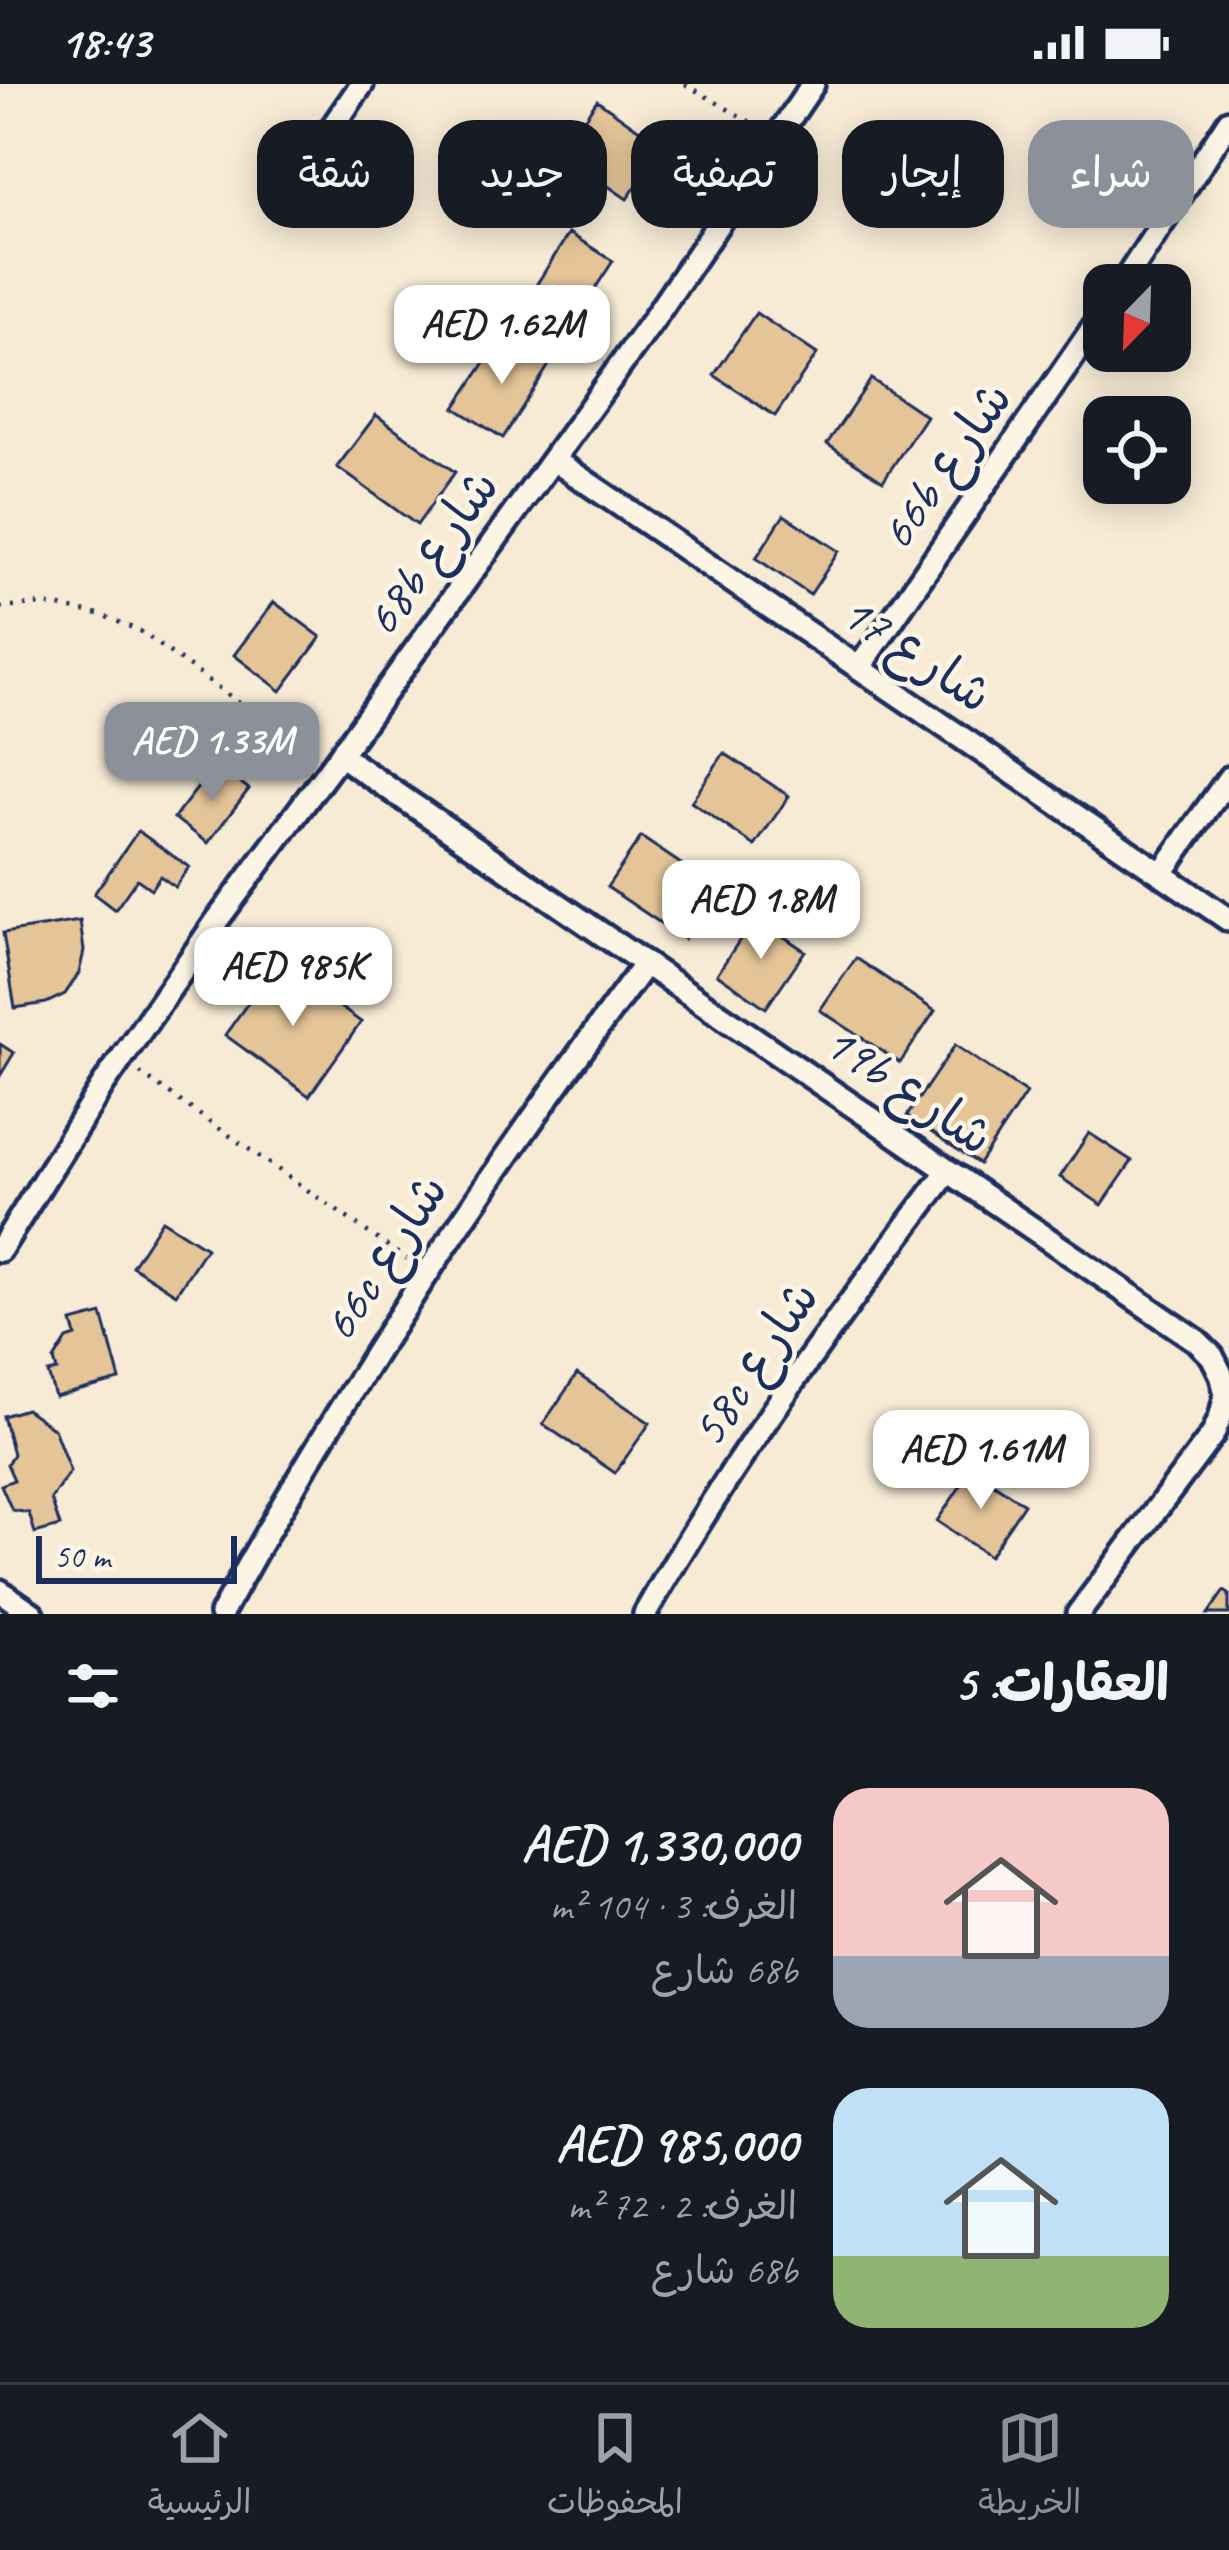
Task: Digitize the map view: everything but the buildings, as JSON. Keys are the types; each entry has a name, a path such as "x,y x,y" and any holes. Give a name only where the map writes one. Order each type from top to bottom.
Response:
{"street":[{"path":"337,120 362,84"},
{"name":"68b شارع","path":"789,120 813,84"},
{"path":"1136,264 1229,121"},
{"name":"68b شارع","path":"0,1250 120,1060 218,919 554,460 716,228"},
{"name":"66b شارع","path":"859,668 1083,343"},
{"name":"شارع 17","path":"554,460 1229,920"},
{"name":"19b شارع","path":"335,762 645,964 1197,1341 1222,1374 1226,1394"},
{"path":"1161,874 1229,778"},
{"name":"66c شارع","path":"221,1614 346,1396 426,1272 540,1104 645,964"},
{"name":"58c شارع","path":"645,1614 748,1449 845,1308 948,1171"},
{"path":"1078,1614 1213,1434 1226,1394"},
{"path":"0,1591 33,1614"}],"path":[{"path":"686,84 747,120"},
{"path":"0,608 44,604 99,614 140,631 335,762"},
{"path":"120,1060 426,1272"}]}
